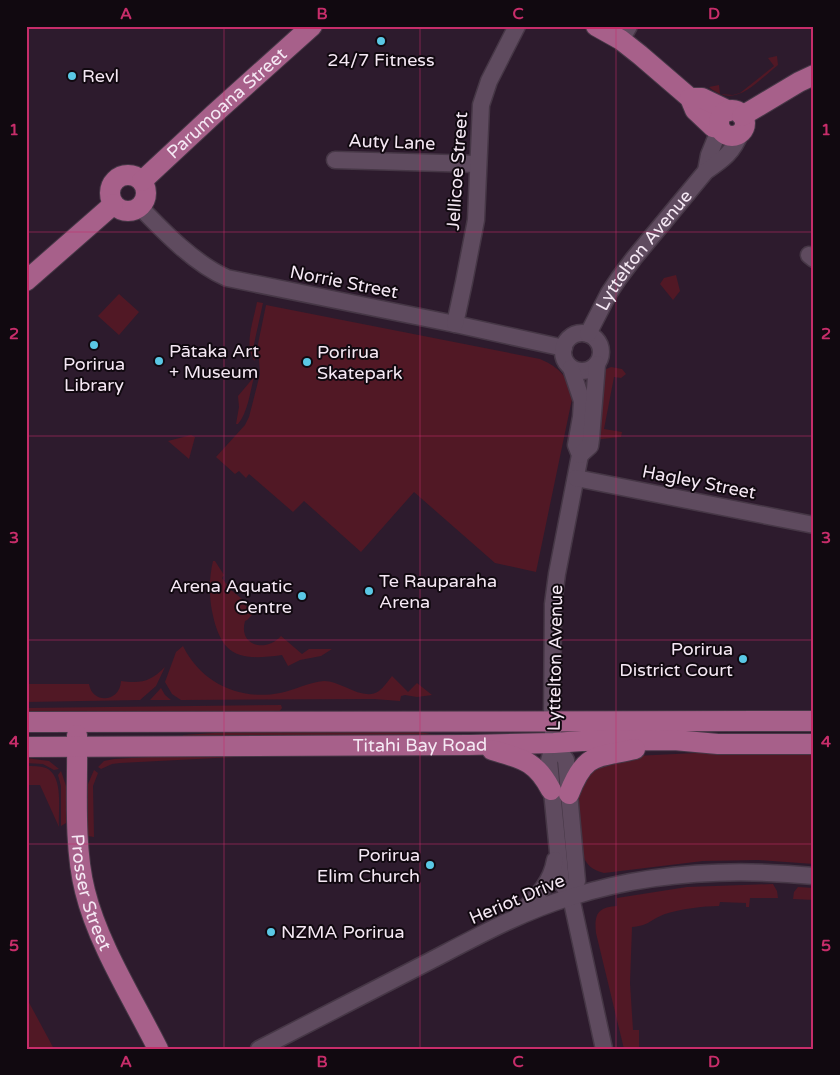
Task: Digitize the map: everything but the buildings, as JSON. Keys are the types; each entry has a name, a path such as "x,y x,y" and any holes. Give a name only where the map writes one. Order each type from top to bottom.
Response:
{"main road":[{"name":"Parumoana Street","path":"142,181 312,26"},
{"path":"596,26 625,33 690,98 702,98 730,123"},
{"name":"Lyttelton Avenue","path":"730,123 814,75"},
{"path":"130,174 142,181 146,194 140,206 134,210 124,211 113,204 110,190 112,183 117,178 130,174"},
{"path":"26,280 113,204"},
{"name":"Titahi Bay Road","path":"26,722 814,721"},
{"name":"Prosser Street","path":"77,722 79,858 84,889 90,910 102,938 158,1049"},
{"name":"Titahi Bay Road","path":"26,746 469,745 554,743 582,740 674,740 718,744 814,744"},
{"path":"469,745 493,750 526,761 535,766 560,792 586,763 598,757 674,740"}],"street":[{"name":"Jellicoe Street","path":"455,324 473,238 477,202 479,120 483,96 517,26"},
{"name":"Lyttelton Avenue","path":"588,334 619,278 706,171 720,162 735,147 730,123"},
{"name":"Auty Lane","path":"335,160 478,164"},
{"name":"Norrie Street","path":"140,206 169,236 208,268 227,278 564,348"},
{"path":"588,334 596,338 600,346 600,359 593,368 582,371 571,368 564,359 564,348 572,335 588,334"},
{"name":"Lyttelton Avenue","path":"580,455 590,446 597,364"},
{"name":"Lyttelton Avenue","path":"571,368 582,401 576,445 580,455 553,604 552,721 554,743 566,760 560,792 557,851 561,882 571,897"},
{"name":"Hagley Street","path":"576,478 814,525"},
{"name":"Lyttelton Avenue","path":"560,792 578,881 571,897"},
{"path":"514,918 544,889 552,873 557,851"},
{"name":"Heriot Drive","path":"259,1049 514,918 571,897 657,878 696,873 758,871 814,876"},
{"path":"571,897 604,1047"}],"shaded area":[{"path":"777,56 778,65 754,85 737,95 728,96 722,94 733,95 740,93 774,66 768,58"},
{"path":"719,85 719,93 709,87"},
{"path":"676,275 680,291 673,300 660,284 664,278"},
{"path":"119,294 139,312 119,335 98,316"},
{"path":"257,302 263,303 254,344 255,361 250,348 250,341"},
{"path":"266,305 540,359 558,370 568,384 572,399 536,572 495,563 414,492 361,552 304,501 293,512 249,474 246,478 239,471 235,474 216,457 245,425 249,417 260,374 258,344"},
{"path":"611,367 622,369 626,374 621,378 614,377 604,429 622,432 621,437 601,439 598,437 604,370"},
{"path":"254,377 244,414 238,424 236,424 239,407 238,396"},
{"path":"191,435 195,437 189,459 168,441"},
{"path":"213,561 215,561 224,575 222,578 231,590 247,603 245,605 254,613 245,621 244,630 249,641 261,645 268,644 281,636 302,654 309,649 332,649 321,656 300,660 288,666 282,655 267,657 243,656 227,647 216,626 210,599"},
{"path":"183,646 200,670 211,679 236,691 250,694 280,693 324,681 338,684 359,693 373,694 379,691 392,676 408,692 417,683 432,695 417,697 405,695 401,696 400,701 374,699 181,700 172,694 165,682 176,652"},
{"path":"165,667 156,686 140,700 26,702 26,684 89,684 91,691 95,695 100,698 106,698 116,694 121,681 140,682 155,676"},
{"path":"161,688 171,700 150,700"},
{"path":"281,705 282,708 278,713 26,714 26,708"},
{"path":"260,730 407,730 436,736 183,737 183,735"},
{"path":"248,751 306,751 306,756 255,756 120,763 101,769 98,767 104,761 114,759"},
{"path":"717,752 814,752 814,864 758,860 703,861 604,873 593,869 585,861 582,853 578,807 579,787 590,769 634,756"},
{"path":"26,758 49,761 59,769 54,770 43,764 26,763"},
{"path":"26,766 39,766 52,772 58,786 59,827 40,785 26,785"},
{"path":"94,770 98,773 93,786 94,837 88,836 88,784"},
{"path":"61,771 66,786 66,823 61,826 61,786 58,775"},
{"path":"773,884 778,898 750,898 749,907 746,907 746,903 720,902 719,906 699,907 665,914 650,922 632,927 630,983 633,1030 639,1030 639,1049 624,1049 596,933 597,916 601,910 617,906 617,898 687,887"},
{"path":"798,887 814,888 814,900 793,899 794,892"},
{"path":"26,997 54,1049 31,1049 26,1042"}],"place":[{"name":"24/7 Fitness","path":"381,41"},
{"name":"Revl","path":"72,76"},
{"name":"Porirua Library","path":"94,345"},
{"name":"Pātaka Art + Museum","path":"159,361"},
{"name":"Porirua Skatepark","path":"307,362"},
{"name":"Te Rauparaha Arena","path":"369,591"},
{"name":"Arena Aquatic Centre","path":"302,596"},
{"name":"Porirua District Court","path":"743,659"},
{"name":"Porirua Elim Church","path":"430,865"},
{"name":"NZMA Porirua","path":"271,932"}]}
